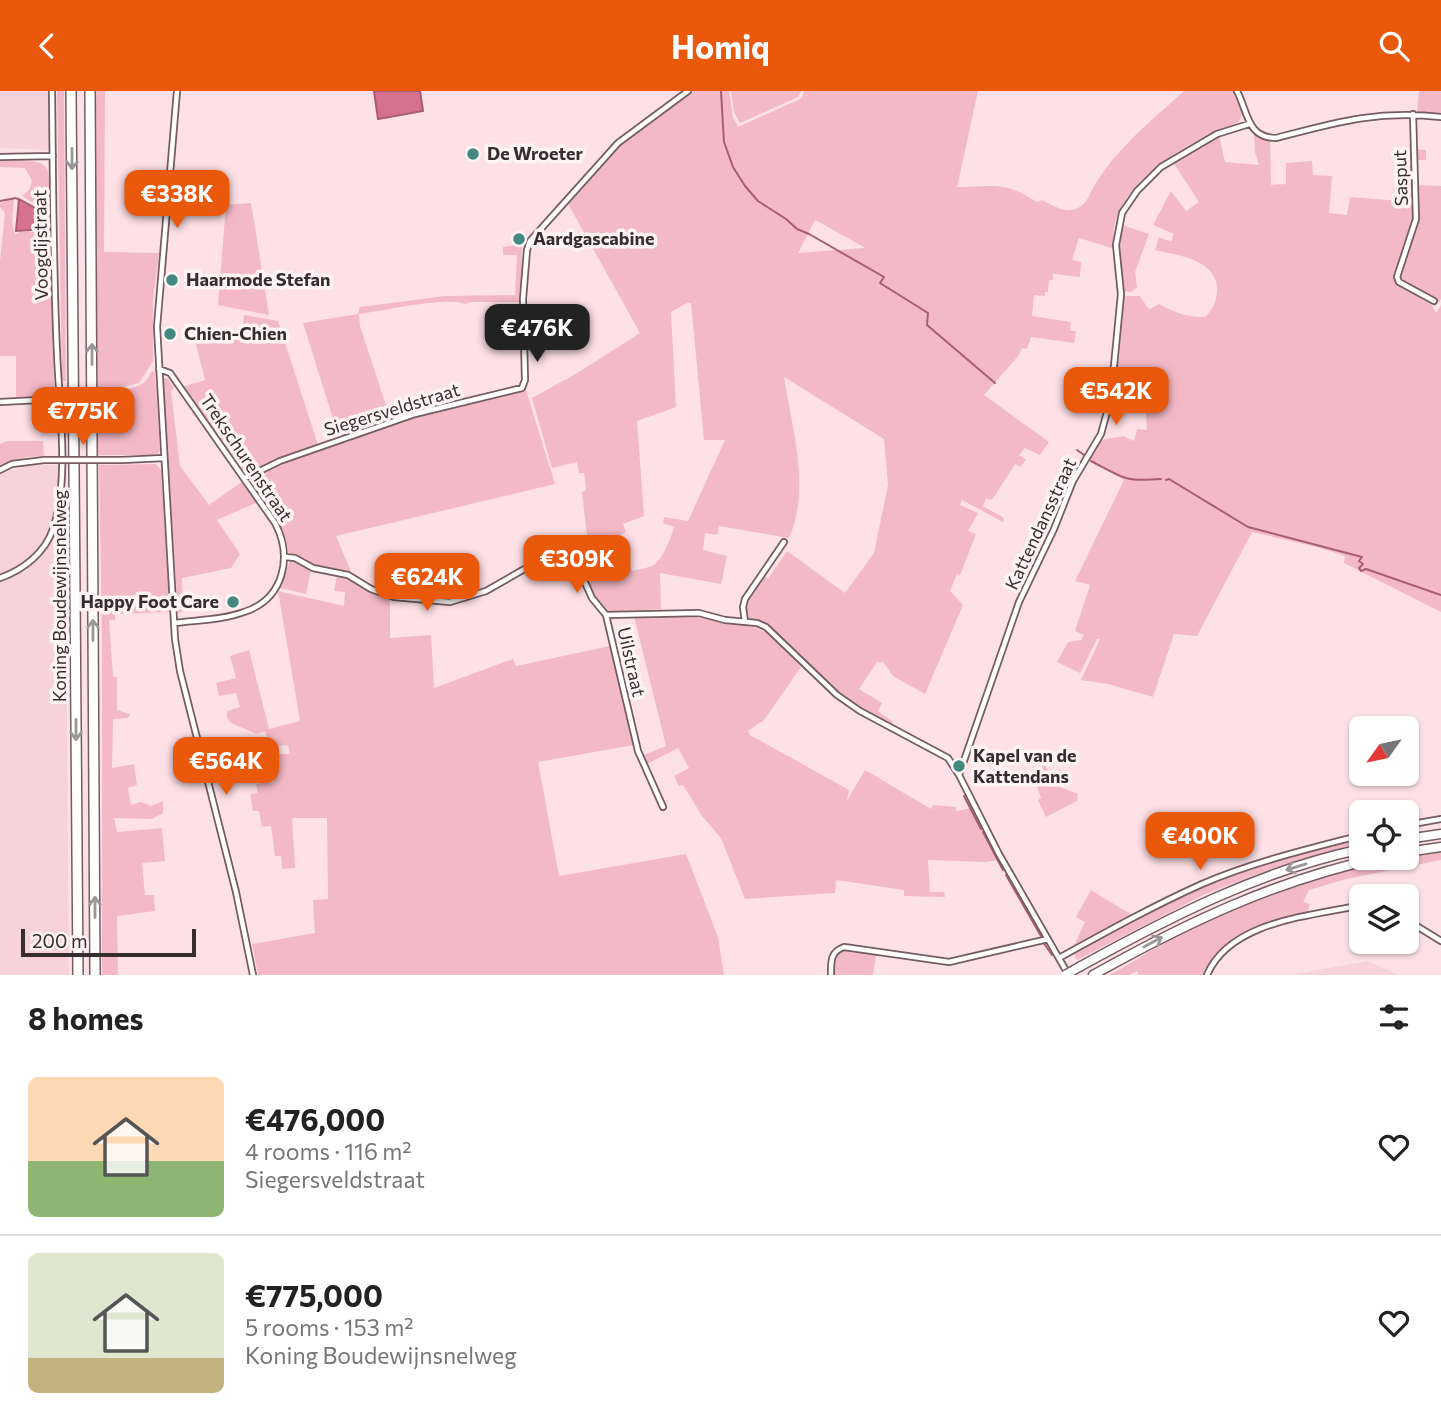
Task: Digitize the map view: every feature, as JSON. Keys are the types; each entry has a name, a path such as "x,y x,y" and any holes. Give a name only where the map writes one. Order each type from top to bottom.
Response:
{"highway":[{"name":"Koning Boudewijnsnelweg","path":"71,91 78,975"},
{"name":"Koning Boudewijnsnelweg","path":"90,91 95,975"},
{"path":"1419,837 1441,834"},
{"path":"1419,850 1441,847"},
{"path":"1067,975 1152,927 1218,896 1278,873 1349,853"},
{"path":"1093,975 1159,938 1224,907 1287,883 1349,865"}],"street":[{"name":"Voogdijstraat","path":"0,578 29,562 40,552 52,530 60,504 52,91"},
{"path":"177,91 157,327 174,623 180,671 254,975"},
{"name":"Siegersveldstraat","path":"244,478 280,461 415,414 522,387 523,299 528,245 618,143 688,91"},
{"path":"1237,91 1249,124 1256,134 1268,138 1345,120 1393,113 1441,117"},
{"name":"Sasput","path":"1413,114 1416,219 1397,278 1399,282 1433,301"},
{"name":"Kattendansstraat","path":"959,775 1020,602 1070,488 1104,424 1108,383 1114,366 1121,293 1116,245 1122,213 1137,191 1160,167 1217,134 1249,124"},
{"path":"0,157 53,156"},
{"name":"Trekschurenstraat","path":"159,369 170,373 275,523 286,557"},
{"path":"0,403 59,399"},
{"path":"0,470 12,464 44,460 164,459"},
{"path":"745,622 743,607 746,599 784,543"},
{"path":"174,623 236,614 258,605 275,588 282,575 286,557 295,558 313,568 348,575 383,594 450,602 486,591 549,555 566,553 574,558 592,598 606,615"},
{"name":"Uilstraat","path":"663,807 638,751 606,615 699,613 757,623 774,633 837,695 860,712 952,762"},
{"path":"964,758 952,762 999,854 1067,975"},
{"path":"1419,823 1441,819"},
{"path":"1059,958 1136,915 1203,884 1262,862 1349,839"},
{"path":"1207,975 1220,953 1249,932 1349,908"},
{"path":"1419,927 1441,941"},
{"path":"831,975 832,954 844,947 949,963 1048,939"}],"shaded area":[{"path":"0,91 48,91 49,150 0,148"},
{"path":"57,91 64,91 66,381 62,381"},
{"path":"95,91 105,91 104,252 159,253 153,299 153,361 139,383 113,389 114,392 137,387 154,371 160,450 158,454 152,455 98,455"},
{"path":"374,91 420,91 423,111 378,119"},
{"path":"691,91 729,91 733,117 738,127 802,98 804,91 978,91 957,187 1006,188 1037,202 1042,200 1060,209 1073,210 1084,204 1103,172 1124,147 1184,91 1233,91 1239,102 1242,113 1239,121 1181,150 1137,185 1118,215 1114,231 1115,249 1079,238 1072,260 1081,262 1080,277 1053,274 1045,296 1034,295 1032,316 1071,322 1070,331 1076,331 1074,343 1031,337 1027,349 1022,348 984,395 1049,442 1040,455 1025,448 1019,455 1026,460 1020,467 1015,464 992,500 986,498 983,506 1004,518 1003,522 962,500 960,505 978,513 968,531 976,534 960,575 957,574 950,591 963,605 925,694 893,676 883,662 877,662 859,689 882,703 878,711 893,722 890,726 847,700 770,626 745,616 749,599 764,576 768,579 787,551 845,593 874,553 888,485 884,439 784,377 795,437 799,479 799,499 789,538 719,526 717,535 705,533 703,550 727,556 721,584 660,573 661,609 608,612 587,581 573,545 587,536 582,492 586,490 584,473 579,473 577,462 552,468 532,398 640,333 567,202 625,139","holes":["815,220 864,247 864,248 798,253","691,303 704,440 725,440 688,521 664,517 663,523 674,527 661,557 653,565 632,571 630,564 621,557 619,536 626,532 623,524 644,516 637,421 676,407 671,312"]},
{"path":"731,91 801,91 798,97 740,123 734,112"},
{"path":"1419,91 1441,91 1441,115 1417,112"},
{"path":"1254,134 1270,141 1271,185 1286,184 1286,163 1312,161 1313,175 1332,176 1329,213 1347,215 1350,197 1399,201 1399,191 1409,192 1410,140 1415,140 1415,149 1426,150 1426,160 1418,160 1417,185 1441,186 1441,299 1439,302 1401,282 1399,285 1430,301 1436,313 1441,305 1441,612 1344,563 1345,556 1252,532 1197,636 1174,634 1153,697 1108,684 1081,680 1100,639 1097,639 1080,673 1057,662 1068,642 1081,640 1084,635 1075,631 1090,585 1075,581 1124,480 1089,460 1101,440 1123,436 1134,441 1137,429 1147,430 1144,381 1114,377 1119,359 1124,296 1140,296 1150,309 1159,304 1193,317 1205,317 1211,311 1216,301 1215,278 1194,260 1155,250 1159,237 1171,242 1174,234 1153,225 1171,191 1186,211 1199,202 1173,162 1219,135 1225,162 1259,165"},
{"path":"0,160 31,161 45,167 49,182 49,213 22,196 29,190 32,181 25,168 0,167"},
{"path":"14,199 12,223 15,235 20,232 49,232 54,387 48,395 35,399 16,398 16,356 0,356 0,261 5,213 0,203"},
{"path":"19,199 46,214 49,229 16,231"},
{"path":"251,203 269,315 218,305 226,205"},
{"path":"1122,225 1149,234 1135,272 1137,288 1131,292 1123,291 1120,241"},
{"path":"522,244 521,302 444,302 359,314 360,326 391,421 339,438 303,323 358,314 360,307 445,296 515,295 517,255 503,255 503,247"},
{"path":"244,315 278,321 318,445 245,473 182,387 205,380 193,333 242,333"},
{"path":"167,378 174,388 171,391 180,466 209,505 243,481 258,502 217,520 240,554 231,568 182,578 183,610 178,614 163,379"},
{"path":"526,390 555,484 336,536 352,574 320,567 288,552 283,531 250,482 251,478 281,464 419,414"},
{"path":"7,441 43,441 44,456 27,457 0,465 0,444"},
{"path":"156,464 161,470 170,612 115,614 115,620 109,620 113,677 117,677 117,710 130,714 128,718 113,719 112,768 134,764 137,785 128,788 131,805 141,802 151,806 163,801 163,813 152,819 114,818 117,832 162,828 165,861 142,863 145,895 154,895 155,911 117,916 118,975 102,975 99,465"},
{"path":"29,465 65,465 69,975 0,975 0,474"},
{"path":"290,561 311,570 306,594 280,588"},
{"path":"337,576 390,599 390,638 431,635 434,688 513,659 516,666 610,646 634,745 538,762 559,876 686,854 718,937 724,975 258,975 252,944 315,933 313,900 328,899 327,818 292,818 295,868 282,869 281,856 275,856 271,826 262,827 259,811 253,811 250,794 258,793 256,784 273,782 271,768 257,768 212,777 209,764 243,755 290,754 288,745 271,747 265,731 257,734 231,723 227,718 227,711 240,707 236,693 219,696 216,683 236,678 230,656 249,650 269,729 300,721 278,591 344,606 345,592 334,591"},
{"path":"634,616 725,621 743,624 770,635 801,667 764,720 748,731 750,735 849,790 847,801 865,770 931,809 933,805 956,807 956,811 972,808 999,860 928,860 930,892 944,892 945,897 904,896 904,890 836,880 835,893 745,899 721,838 674,776 689,768 678,748 645,765 641,756 666,746"},
{"path":"1044,764 1048,770 1045,781 1078,794 1077,801 1046,817 1038,800 1041,798 1035,781"},
{"path":"1349,840 1349,846 1254,875 1203,895 1077,960 1074,954 1202,886"},
{"path":"1441,852 1441,860 1419,864 1419,856"},
{"path":"1349,870 1391,870 1309,890 1303,902 1310,904 1307,914 1260,926 1234,938 1222,948 1203,975 1139,975 1137,971 1129,975 1109,975 1193,926 1234,907"},
{"path":"1091,890 1132,915 1077,948 1074,946 1085,922 1076,917"},
{"path":"847,948 876,954 873,975 833,975 833,960 837,951"},
{"path":"1367,961 1399,975 1296,975 1296,974"}],"waterway":[{"path":"721,91 724,142 733,167 758,201 797,229 884,277 880,283 928,313 927,325 995,383"},
{"path":"0,201 16,198 19,200"},
{"path":"1077,450 1084,455"},
{"path":"1091,461 1124,477 1139,480 1161,479"},
{"path":"1166,480 1169,479 1248,527 1362,557 1359,561 1363,564 1359,568 1361,571 1366,569 1441,595"},
{"path":"964,796 981,829"},
{"path":"983,832 1003,870"},
{"path":"1006,875 1041,936"},
{"path":"1043,942 1052,955"}],"place":[{"name":"De Wroeter","path":"473,154"},
{"name":"Aardgascabine","path":"519,239"},
{"name":"Haarmode Stefan","path":"172,280"},
{"name":"Chien-Chien","path":"170,334"},
{"name":"Happy Foot Care","path":"233,602"},
{"name":"Kapel van de Kattendans","path":"959,766"}]}
